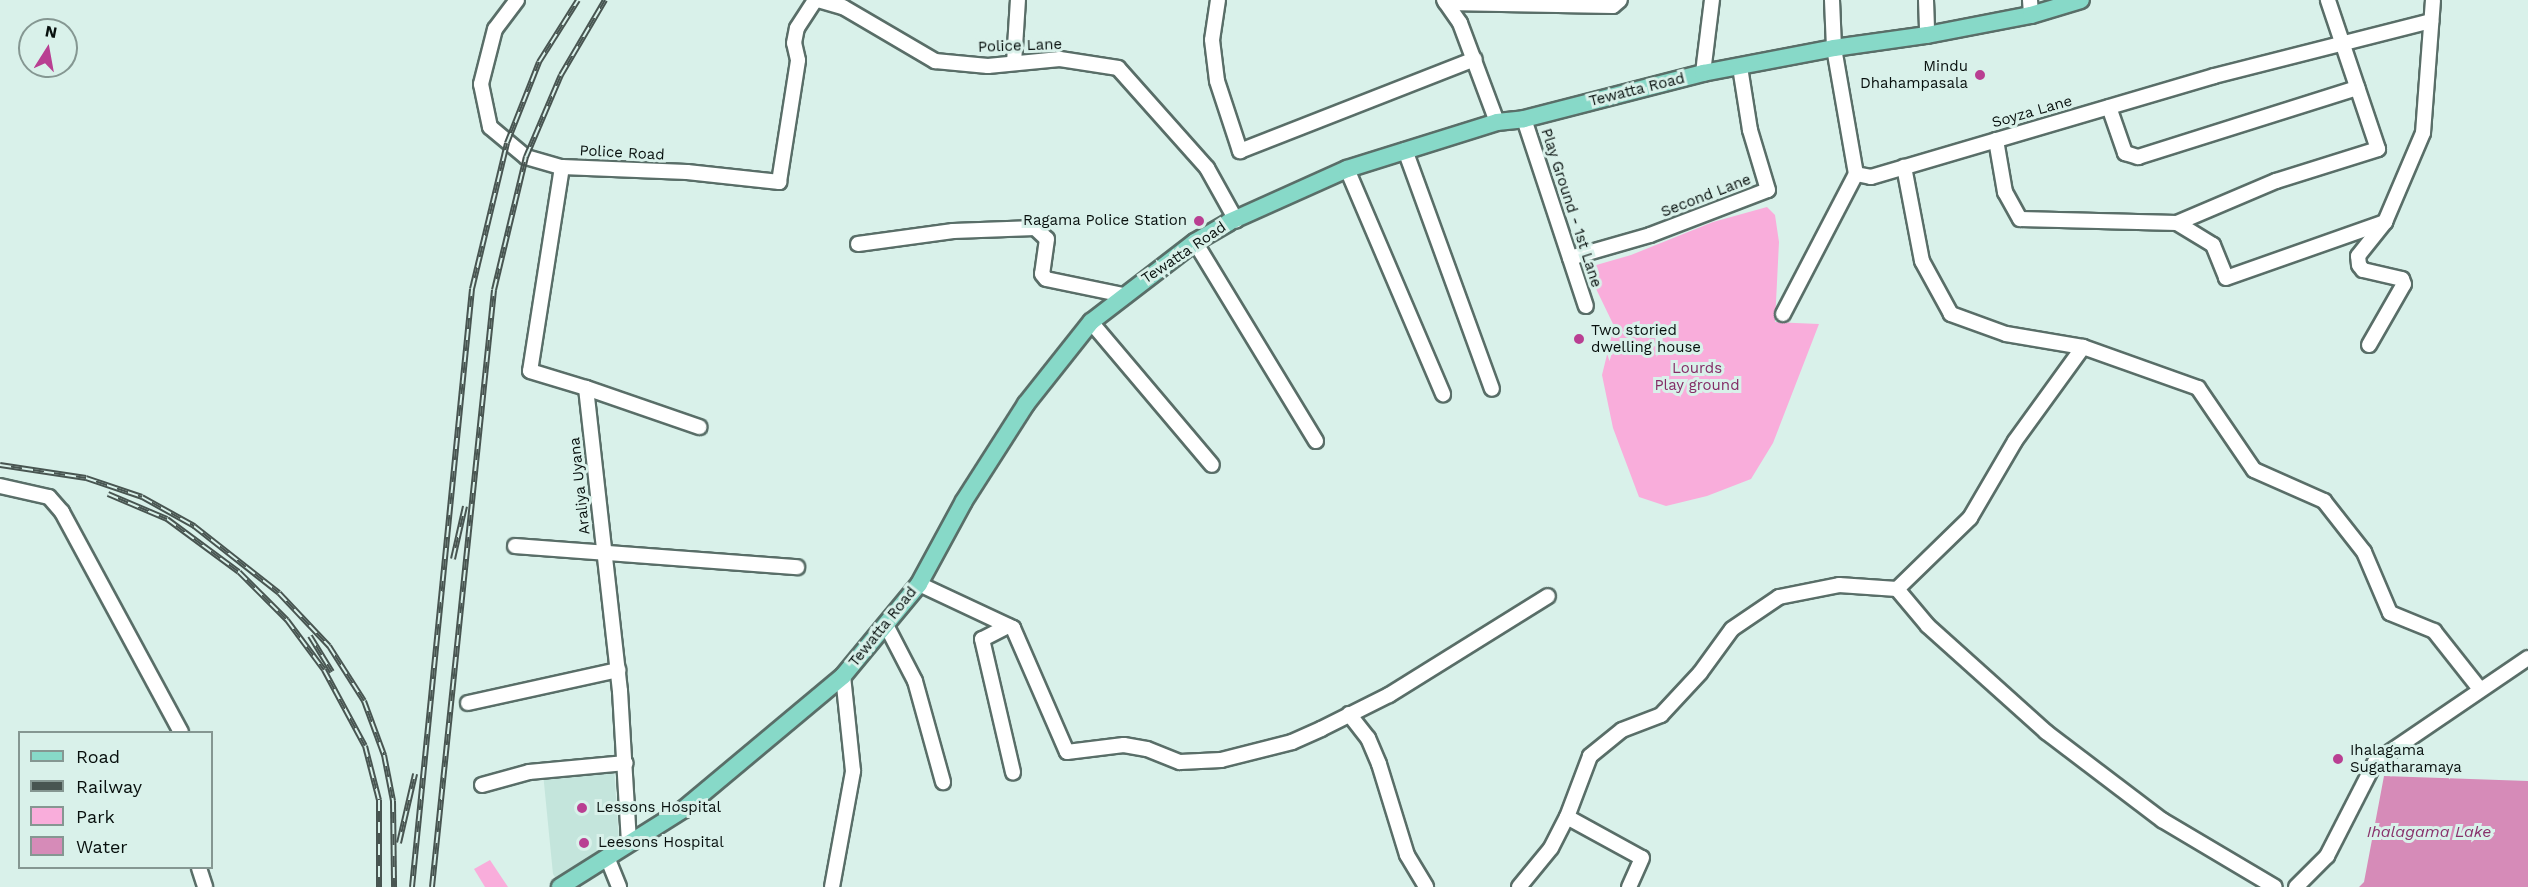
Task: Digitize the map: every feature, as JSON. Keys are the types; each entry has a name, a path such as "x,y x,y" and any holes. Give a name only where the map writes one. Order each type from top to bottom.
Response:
{"main road":[{"name":"Tewatta Road","path":"560,887 684,809 843,676 919,584 964,501 1026,404 1091,322 1123,295 1195,242 1236,220 1347,169 1497,122 1524,119 1703,73 1834,48 1926,35 2030,7 2080,0"}],"street":[{"name":"Police Road","path":"517,0 495,29 481,84 489,127 526,157 562,167 779,182 798,60"},
{"name":"Police Lane","path":"798,60 794,43 797,28 817,0 843,7 934,61 988,66 1014,63 1030,65 1060,59 1118,68 1207,168 1236,220"},
{"path":"1014,63 1018,0"},
{"path":"1218,0 1212,40 1217,81 1240,151 1475,59"},
{"path":"1497,122 1475,59 1445,2 1613,6 1620,0"},
{"path":"1703,73 1712,0"},
{"path":"1783,314 1856,174 1834,48 1832,0"},
{"path":"1926,0 1926,35"},
{"path":"1996,140 2005,192 2020,219 2177,223 2276,181 2378,150 2328,0"},
{"path":"2369,345 2404,284 2402,279 2363,270 2359,266 2358,256 2385,222 2423,133 2433,0"},
{"name":"Soyza Lane","path":"1856,174 1871,177 2109,107 2341,43 2432,21"},
{"name":"Second Lane","path":"1570,258 1650,235 1768,190 1750,130 1740,67"},
{"path":"2109,107 2125,153 2138,157 2357,88"},
{"name":"Play Ground - 1st Lane","path":"1524,119 1586,306"},
{"path":"1405,150 1492,389"},
{"path":"562,167 530,371 699,427"},
{"path":"1904,167 1922,261 1951,314 2006,334 2083,347 2198,388 2254,470 2324,501 2364,552 2390,613 2434,631 2479,688"},
{"path":"1347,169 1443,394"},
{"path":"2177,223 2213,245 2226,278 2385,222"},
{"path":"858,244 953,231 1035,228 1047,239 1042,274 1046,279 1123,295"},
{"path":"1195,242 1317,441"},
{"path":"1091,322 1212,465"},
{"path":"1897,590 1970,518 2015,441 2083,347"},
{"name":"Araliya Uyana","path":"586,388 618,670 630,843"},
{"path":"0,486 50,497 62,512 180,731"},
{"path":"515,546 605,556 797,567"},
{"path":"919,584 1013,628 1067,752 1124,745 1147,749 1180,762 1221,760 1292,742 1389,695 1548,596"},
{"path":"1519,887 1551,848 1567,817 1590,756 1622,730 1661,715 1700,673 1732,629 1779,597 1839,585 1897,590 1928,626 2046,732 2162,820 2276,887"},
{"path":"886,625 915,681 943,782"},
{"path":"1008,626 982,639 1013,772"},
{"path":"2296,887 2327,856 2375,762 2479,688 2528,658"},
{"path":"468,703 618,670"},
{"path":"832,887 853,771 843,676"},
{"path":"1349,714 1368,738 1380,764 1407,855 1426,887"},
{"path":"482,785 529,772 626,763"},
{"path":"1567,817 1642,858 1629,887"},
{"path":"607,858 619,887"},
{"path":"200,869 205,887"}],"shaded area":[{"name":"Lessons Hospital","path":"614,767 619,843 558,882 553,874 543,773"}],"green space":[{"name":"Lourds Play ground","path":"1767,207 1775,215 1779,242 1775,322 1819,324 1773,443 1751,479 1707,496 1666,506 1639,497 1613,428 1602,375 1614,326 1586,268 1631,255 1713,222"},
{"path":"490,860 508,887 485,887 474,869"}],"water":[{"name":"Ihalagama Lake","path":"2384,776 2528,781 2528,887 2359,887 2364,882"}],"railway":[{"path":"412,887 472,289 507,143 539,62 578,0"},
{"path":"432,887 494,290 526,157 561,75 605,0"},
{"path":"0,465 86,478 142,497 194,526 279,593 329,646 364,701 384,755 393,801 394,887"},
{"path":"108,494 167,519 239,572 287,620 324,670 365,746 379,800 379,887"},
{"path":"453,559 465,506"},
{"path":"310,636 332,672"},
{"path":"399,843 415,774"}],"place":[{"name":"Mindu Dhahampasala","path":"1980,75"},
{"name":"Ragama Police Station","path":"1199,221"},
{"name":"Two storied dwelling house","path":"1579,339"},
{"name":"Ihalagama Sugatharamaya","path":"2338,759"},
{"name":"Lessons Hospital","path":"582,808"},
{"name":"Leesons Hospital","path":"584,843"}]}
